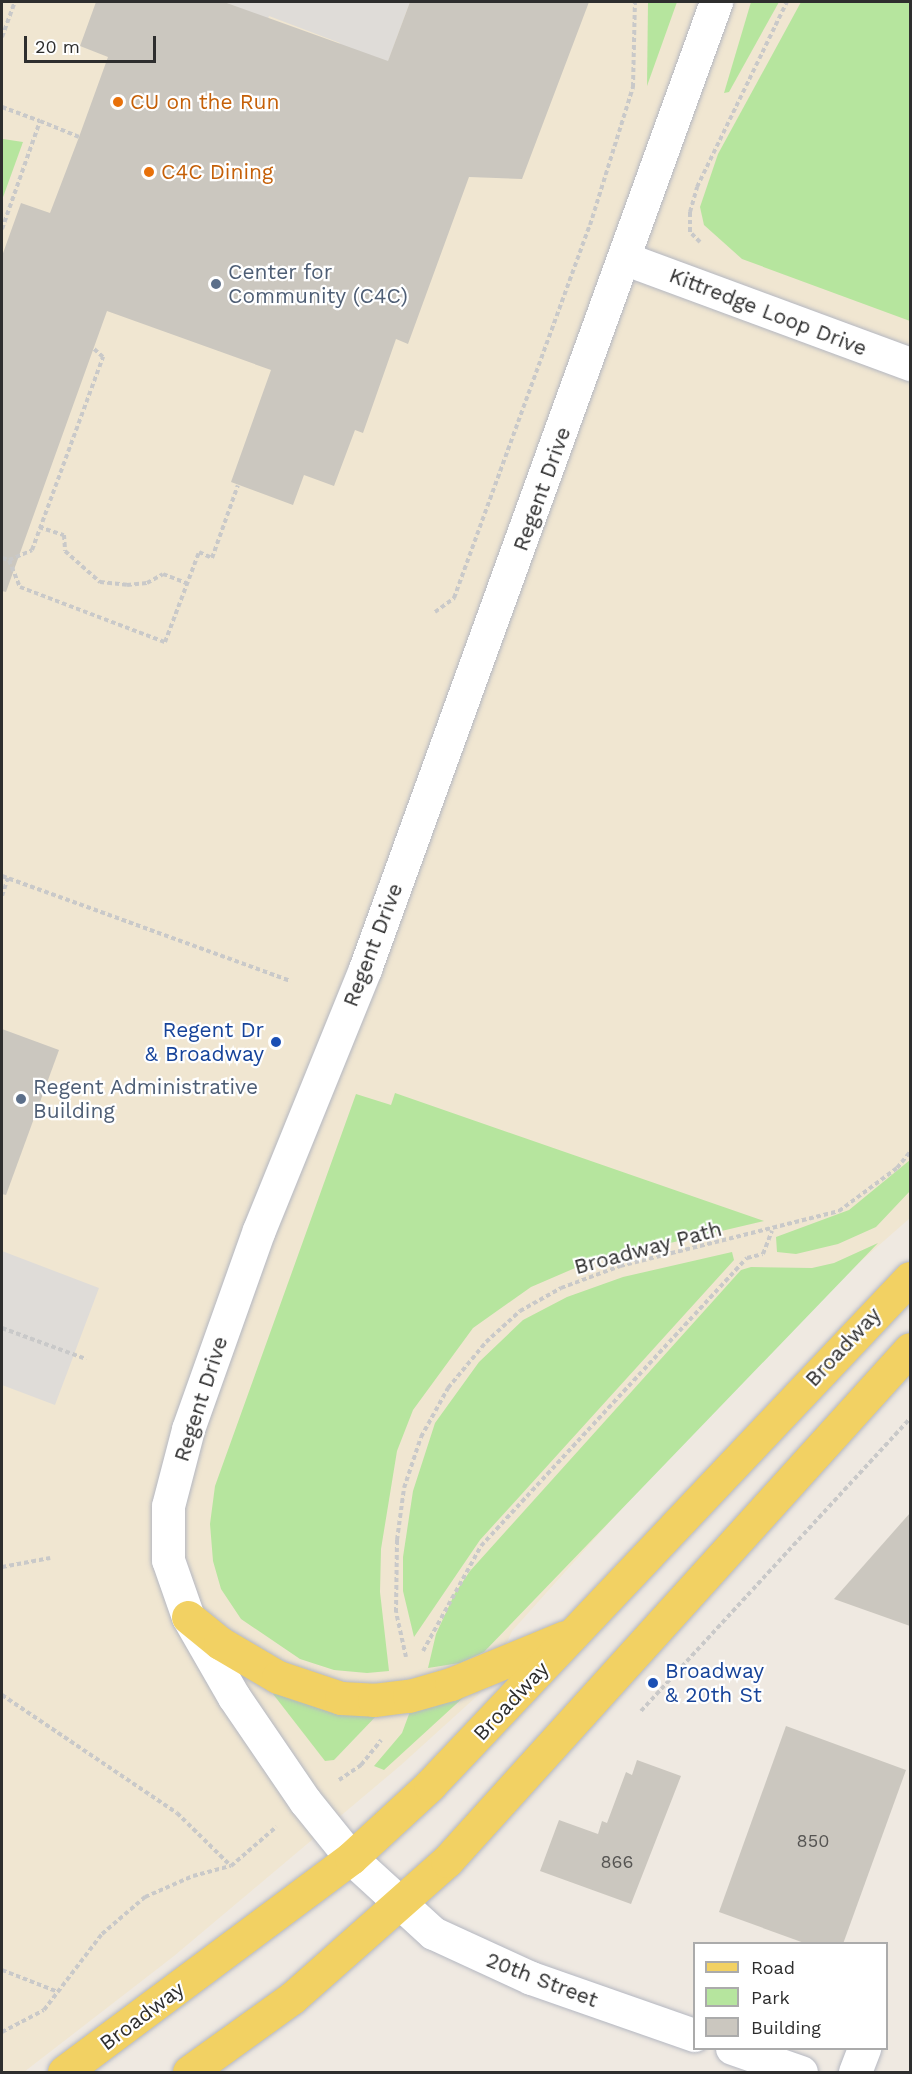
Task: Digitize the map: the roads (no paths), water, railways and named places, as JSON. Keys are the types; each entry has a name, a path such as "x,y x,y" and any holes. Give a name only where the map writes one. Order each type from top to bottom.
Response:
{"main road":[{"name":"Broadway","path":"64,2073 351,1858 430,1785 910,1278"},
{"path":"189,2073 292,1998 401,1906 457,1851 910,1349"},
{"path":"188,1617 220,1643 278,1677 341,1698 374,1700 409,1696 451,1684 575,1633"}],"street":[{"name":"Regent Drive","path":"351,1858 305,1802 234,1697 188,1617 168,1560 168,1506 188,1429 259,1230 365,969 626,259 716,2"},
{"name":"Kittredge Loop Drive","path":"626,259 910,364"},
{"name":"20th Street","path":"351,1858 433,1933 478,1956 693,2035"},
{"path":"735,2050 801,2073"},
{"path":"855,2073 864,2050"}],"place":[{"name":"CU on the Run","path":"118,102"},
{"name":"C4C Dining","path":"149,172"},
{"name":"Center for Community (C4C)","path":"216,284"},
{"name":"Regent Dr & Broadway","path":"276,1042"},
{"name":"Regent Administrative Building","path":"21,1099"},
{"name":"Broadway & 20th St","path":"653,1683"}]}
